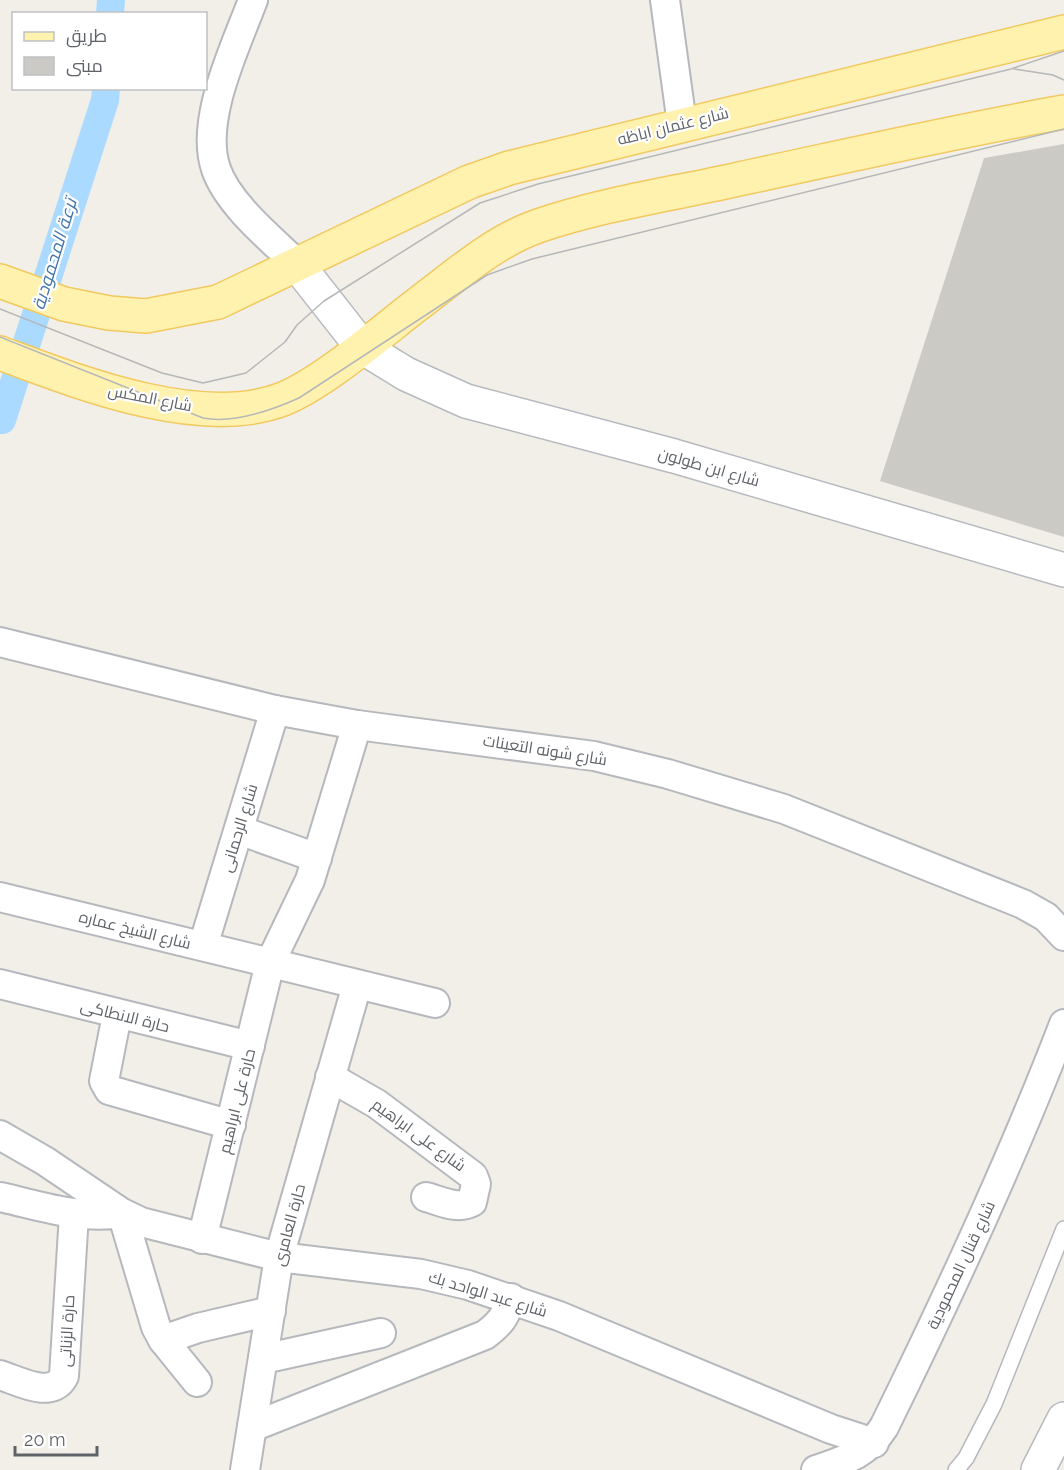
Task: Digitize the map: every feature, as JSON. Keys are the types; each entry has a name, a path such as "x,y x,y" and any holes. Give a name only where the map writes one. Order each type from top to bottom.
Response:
{"main road":[{"name":"شارع عثمان اباظه","path":"296,263 469,182 509,168 1064,32"},
{"path":"362,347 480,258 534,227 566,217 1064,112"},
{"path":"0,281 64,304 109,313 146,316 218,302 296,263"},
{"name":"شارع المكس","path":"0,353 88,386 189,408 226,409 283,399 362,347"}],"street":[{"path":"253,0 214,114 211,142 216,170 236,202 296,263 362,347"},
{"path":"665,0 682,124"},
{"name":"شارع ابن طولون","path":"362,347 406,374 466,401 674,456 1064,570"},
{"name":"شارع شونه التعينات","path":"0,642 275,710 357,725 594,756 723,789 794,813 1023,904 1046,917 1064,936"},
{"name":"شارع الرحمانى","path":"203,946 275,710"},
{"path":"270,963 310,880 357,725"},
{"path":"239,830 318,858"},
{"name":"شارع الشيخ عماره","path":"0,897 435,1003"},
{"name":"حارة على ابراهيم","path":"201,1239 270,963"},
{"name":"حارة الانطاكى","path":"0,984 117,1015 250,1046"},
{"name":"حارة العامرى","path":"244,1470 279,1257 357,985"},
{"path":"117,1015 104,1081 109,1090 231,1125"},
{"name":"شارع قنال المحمودية","path":"816,1470 857,1455 874,1443 885,1427 987,1211 1029,1116 1064,1024"},
{"name":"شارع على ابراهيم","path":"330,1077 377,1104 473,1176 476,1184 472,1202 460,1207 426,1197"},
{"name":"شارع عبد الواحد بك","path":"0,1135 45,1161 122,1213 141,1222 279,1257 421,1274 511,1298 831,1428 874,1443"},
{"path":"0,1197 74,1214 99,1217 122,1213 156,1327 163,1340 197,1382"},
{"name":"حارة الزناتى","path":"0,1375 42,1388 52,1388 60,1384 64,1376 74,1214"},
{"path":"252,1426 485,1335 507,1314 511,1298"},
{"path":"163,1340 198,1328 271,1311"},
{"path":"263,1359 381,1333"},
{"path":"1038,1470 1064,1419"}],"lane":[{"path":"956,1470 966,1458 994,1404 1064,1229"}],"building":[{"path":"1064,144 1064,537 880,481 984,158"}],"waterway":[{"name":"ترعة المحمودية","path":"110,12 111,0"},
{"name":"ترعة المحمودية","path":"2,420 105,100 106,90"}],"tram line":[{"path":"0,309 162,373 203,383 246,373 285,342 297,325 324,301 480,203 538,184 1011,69 1064,51"},
{"path":"1014,69 1053,75 1064,80"},
{"path":"0,337 203,418 239,418 264,412 299,398 487,275 532,259 1064,129"}]}
